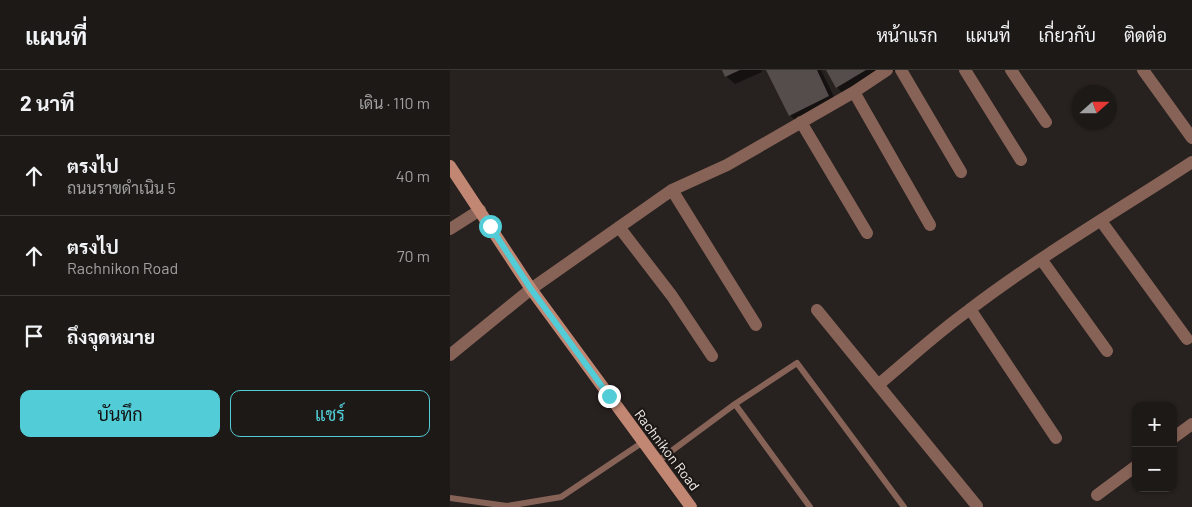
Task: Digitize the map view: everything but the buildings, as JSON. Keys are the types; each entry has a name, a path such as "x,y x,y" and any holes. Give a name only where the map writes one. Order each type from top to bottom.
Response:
{"street":[{"path":"450,355 531,289 672,190 727,165 854,92 887,70"},
{"path":"902,70 961,172"},
{"path":"965,70 1021,160"},
{"path":"1011,70 1046,122"},
{"path":"1143,70 1192,138"},
{"path":"854,92 930,225"},
{"path":"801,122 867,233"},
{"path":"878,386 970,308 1040,259 1192,162"},
{"name":"Rachnikon Road","path":"450,166 531,289 691,507"},
{"path":"672,190 756,325"},
{"path":"450,229 480,210"},
{"path":"1102,221 1187,339"},
{"path":"619,227 672,296 712,356"},
{"path":"1040,259 1107,351"},
{"path":"970,308 1056,438"},
{"path":"817,310 977,506"},
{"path":"1177,435 1192,424"},
{"path":"1097,495 1132,469"}],"lane":[{"path":"658,461 735,404 798,363 904,507"},
{"path":"735,404 810,507"},
{"path":"450,498 507,506 561,497 643,442"}],"route":[{"path":"490,226 531,289 609,396"}]}
